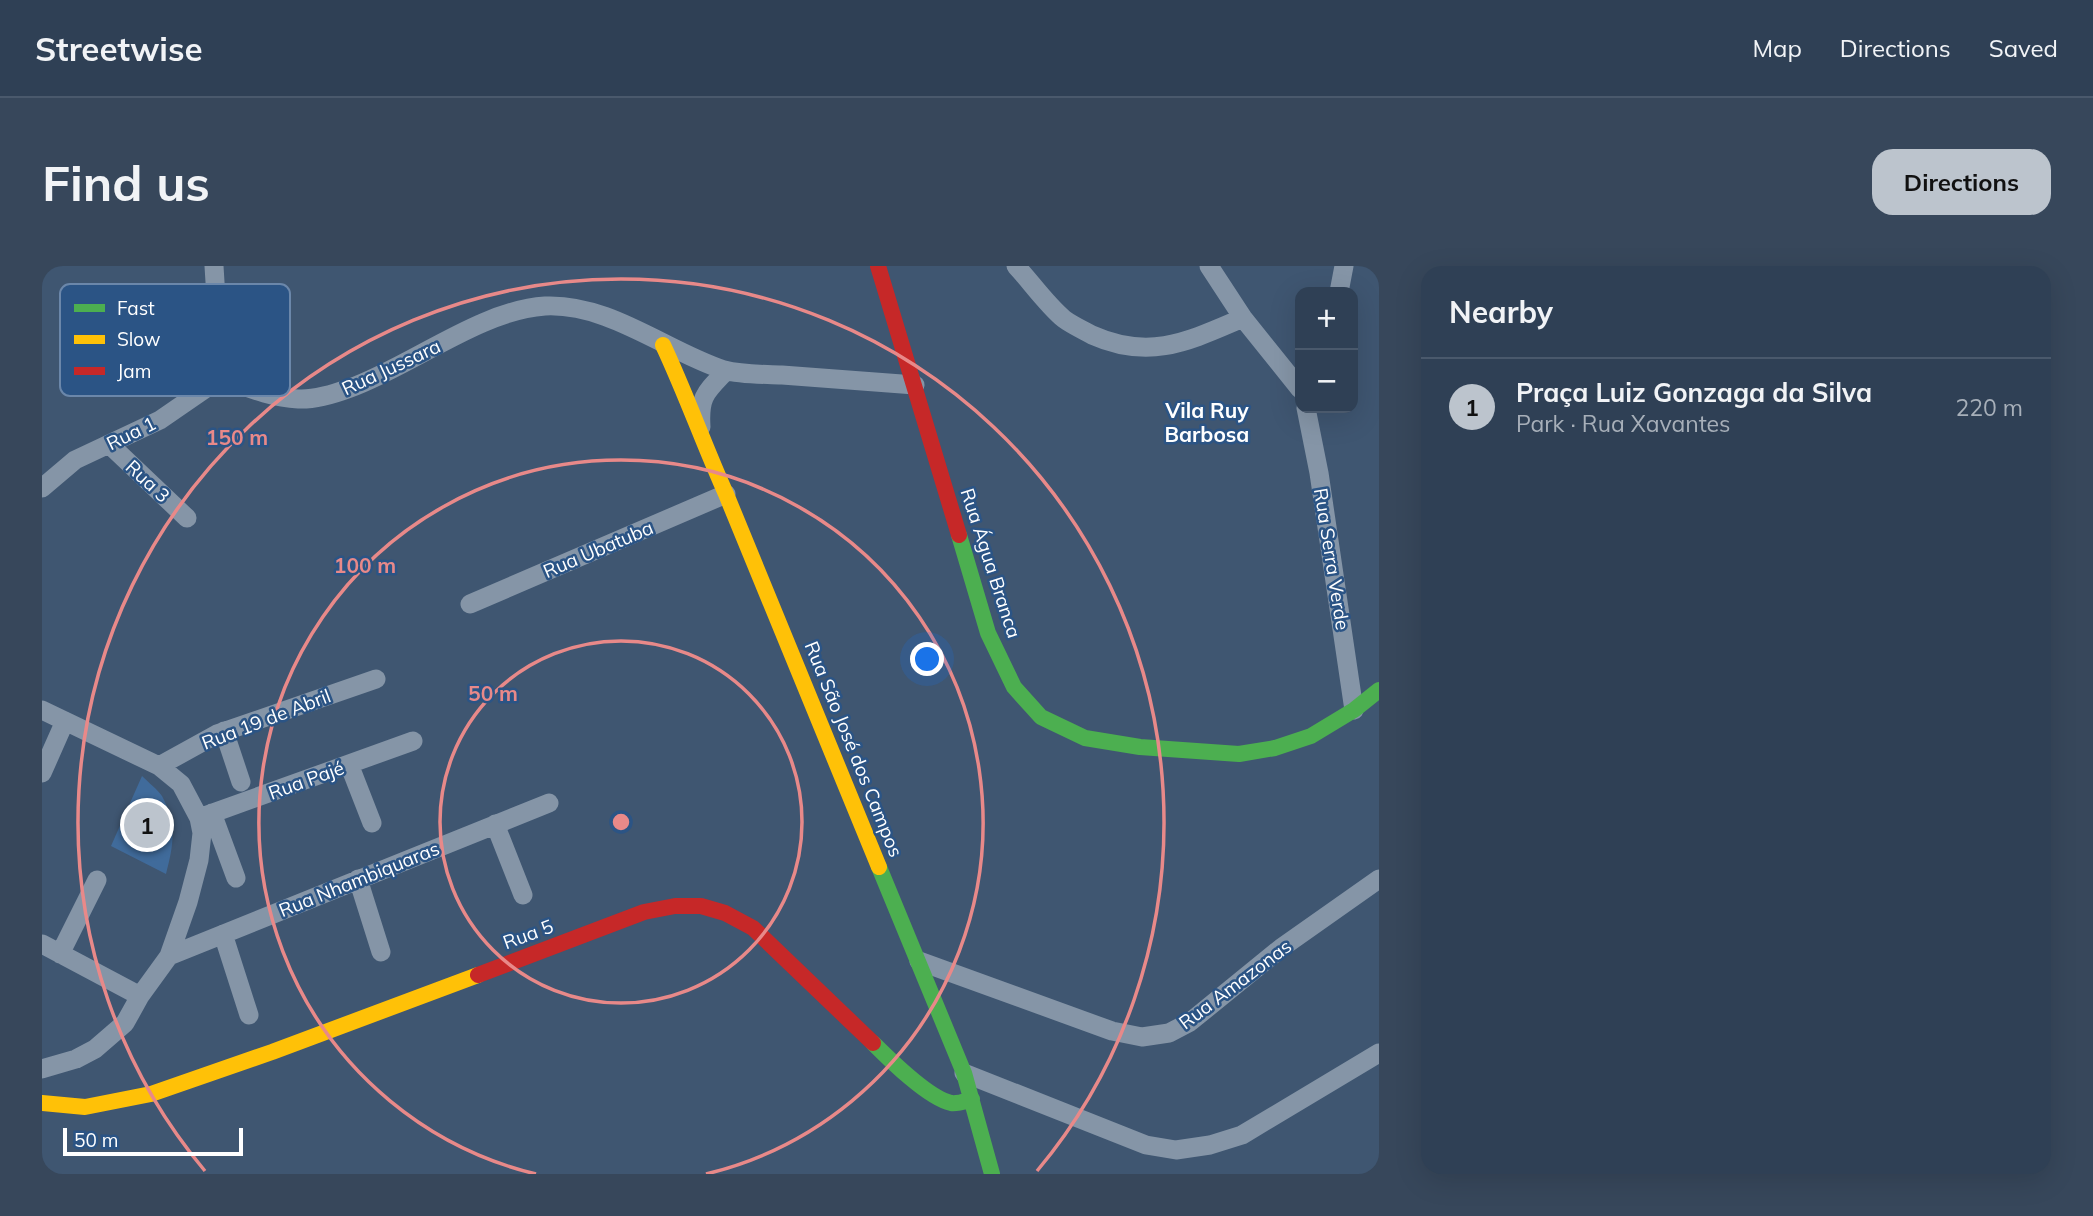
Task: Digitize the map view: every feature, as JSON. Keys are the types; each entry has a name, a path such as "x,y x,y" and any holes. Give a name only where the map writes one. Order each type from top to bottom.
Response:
{"street":[{"path":"214,266 215,284"},
{"name":"Rua Água Branca","path":"878,266 988,634 1014,687 1041,717 1085,738 1140,747 1239,754 1275,748 1311,736 1354,710 1379,690"},
{"path":"1016,266 1063,318 1111,343 1140,349 1170,346 1243,318"},
{"path":"1209,266 1243,318 1295,383"},
{"path":"1340,287 1344,266"},
{"name":"Rua Jussara","path":"278,396 299,399 330,395 367,382 474,327 509,313 546,306 581,310 625,323 663,345 726,371 915,385"},
{"name":"Rua São José dos Campos","path":"663,345 964,1073 992,1174"},
{"path":"702,441 699,408 705,393 726,371"},
{"name":"Rua 1","path":"42,488 75,460 160,420 195,396"},
{"name":"Rua Serra Verde","path":"1307,413 1319,473 1354,710"},
{"name":"Rua 3","path":"109,444 187,518"},
{"name":"Rua Ubatuba","path":"470,604 726,494"},
{"name":"Rua 19 de Abril","path":"159,766 224,732 376,679"},
{"path":"42,710 159,766 181,784 206,816 236,878"},
{"path":"42,773 65,721"},
{"path":"224,732 241,782"},
{"name":"Rua Pajé","path":"206,816 413,741"},
{"path":"349,764 372,823"},
{"name":"Rua Nhambiquaras","path":"169,956 548,803"},
{"path":"42,1069 76,1059 95,1049 125,1023 140,996 169,956 188,902 199,860 206,816"},
{"path":"495,824 523,895"},
{"path":"358,879 381,952"},
{"name":"Rua Amazonas","path":"919,961 1112,1031 1142,1037 1170,1033 1190,1022 1281,948 1379,879"},
{"path":"60,954 97,880"},
{"name":"Rua 5","path":"42,1103 85,1107 150,1094 272,1052 645,912 672,905 701,905 728,913 753,928 884,1054 933,1096 956,1104 972,1099"},
{"path":"223,934 249,1015"},
{"path":"42,944 140,996"},
{"path":"964,1073 1146,1145 1176,1150 1210,1145 1242,1135 1379,1053"}],"shaded area":[{"path":"142,776 162,796 170,816 173,834 166,874 111,846"}],"traffic: fast":[{"path":"959,535 988,633 1014,687 1041,717 1085,738 1140,747 1239,754 1275,748 1311,736 1354,710 1379,690"},
{"path":"879,867 964,1073 992,1174"},
{"path":"873,1043 910,1078 942,1100 959,1103 972,1099"}],"traffic: slow":[{"path":"663,345 879,867"},
{"path":"42,1103 85,1107 151,1094 478,975"}],"traffic: jam":[{"path":"878,266 959,535"},
{"path":"478,975 644,912 675,906 701,906 725,913 753,928 873,1043"}],"place":[{"name":"Praça Luiz Gonzaga da Silva","path":"147,825"}],"district":[{"name":"Vila Ruy Barbosa","path":"1207,422"}]}
